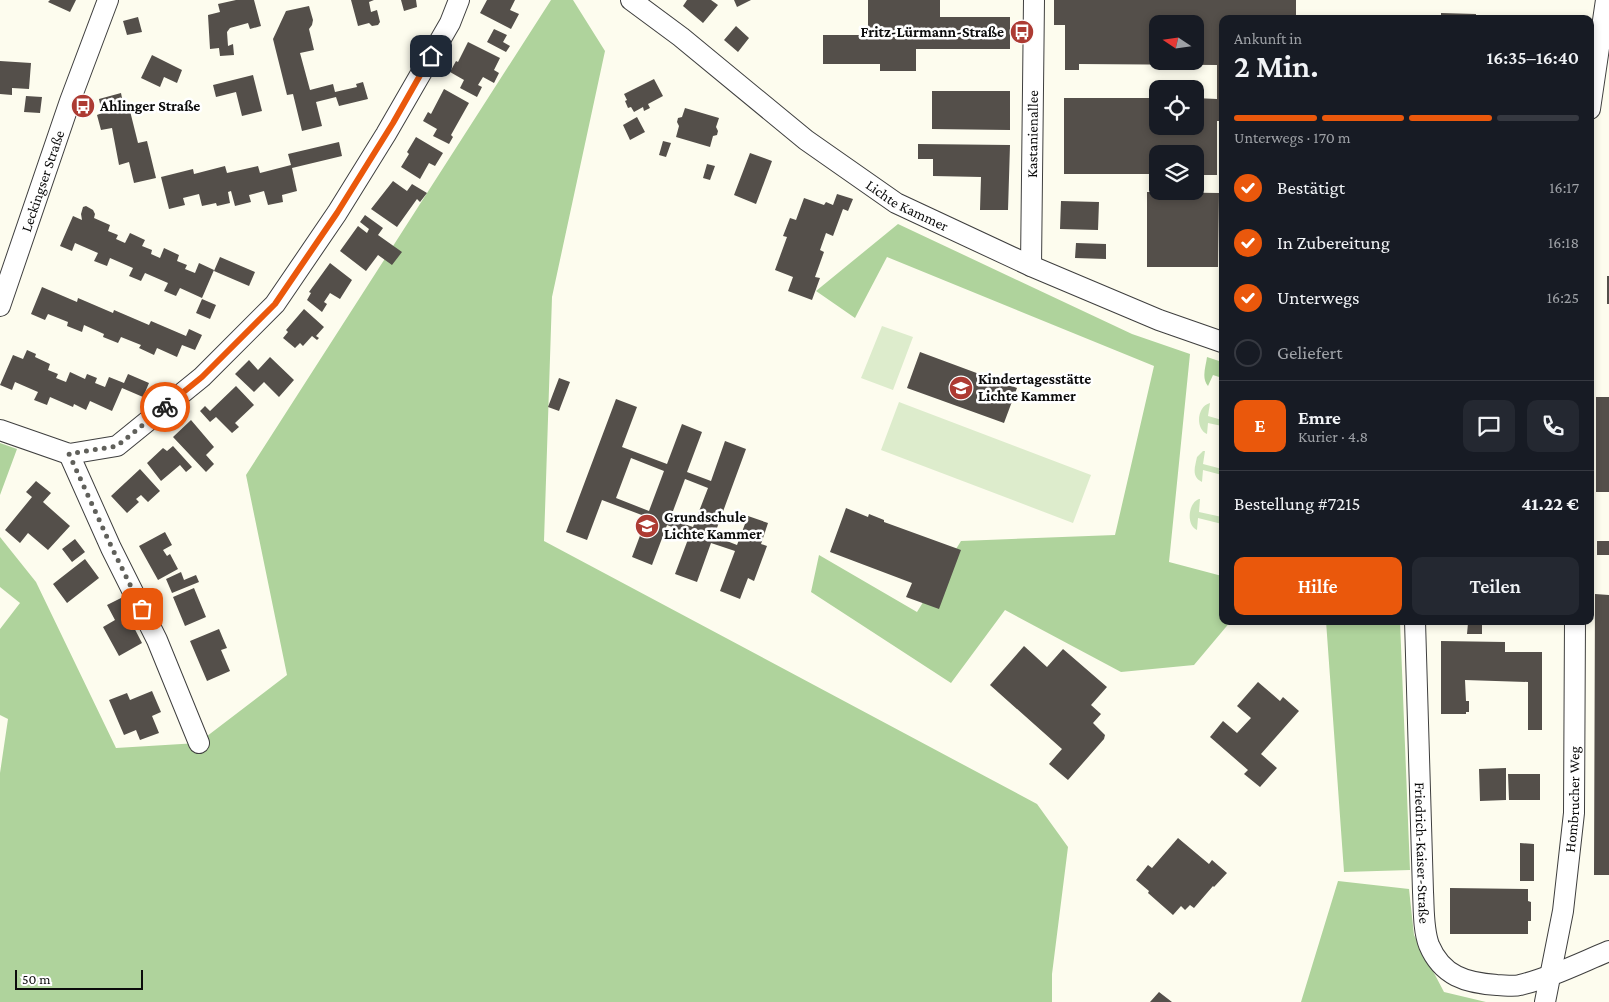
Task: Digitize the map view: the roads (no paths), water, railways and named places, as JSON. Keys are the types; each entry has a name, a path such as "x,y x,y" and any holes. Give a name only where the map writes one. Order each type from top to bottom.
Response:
{"street":[{"name":"Leckingser Straße","path":"0,306 70,101 108,0"},
{"path":"0,430 69,454 117,446 202,377 275,304 337,213 393,123 450,22 459,0"},
{"name":"Lichte Kammer","path":"631,0 681,37 806,140 896,203 1031,266 1159,320 1219,341"},
{"name":"Kastanienallee","path":"1031,266 1034,0"},
{"path":"1594,92 1604,48 1606,0"},
{"path":"69,454 157,640 199,743"},
{"name":"Friedrich-Kaiser-Straße","path":"1415,625 1423,892 1429,944 1434,956 1444,968 1455,977 1470,982 1517,986 1551,975"},
{"name":"Hombrucher Weg","path":"1546,1002 1563,911 1574,813 1575,625"},
{"path":"1551,975 1609,951"}],"place":[{"name":"Fritz-Lürmann-Straße","path":"1022,32"},
{"name":"Ahlinger Straße","path":"83,106"},
{"name":"Kindertagesstätte Lichte Kammer","path":"961,388"},
{"name":"Grundschule Lichte Kammer","path":"647,526"}]}
